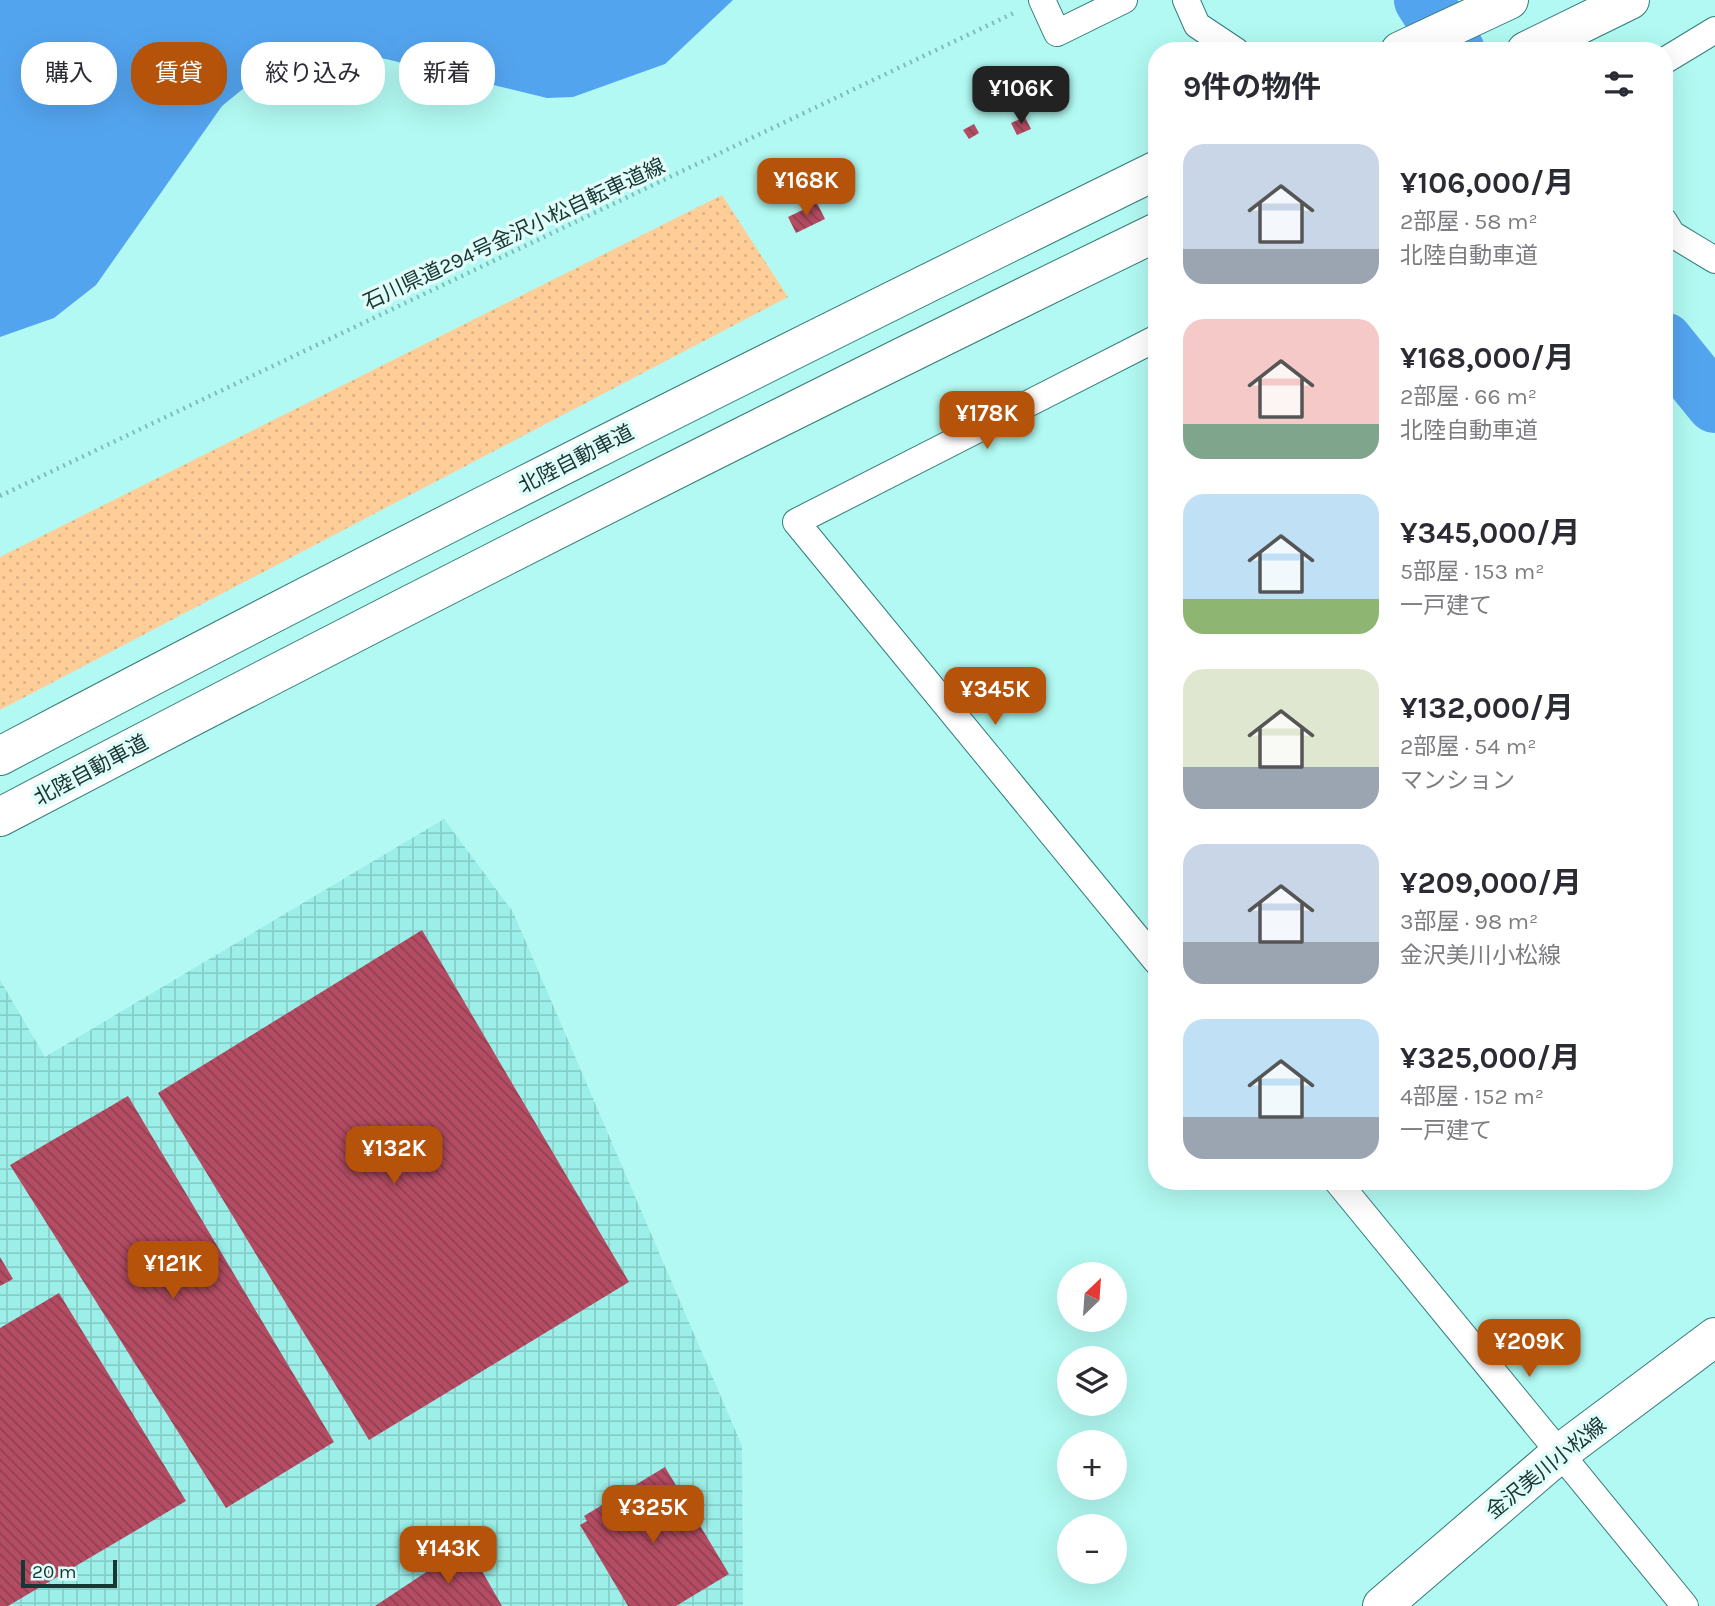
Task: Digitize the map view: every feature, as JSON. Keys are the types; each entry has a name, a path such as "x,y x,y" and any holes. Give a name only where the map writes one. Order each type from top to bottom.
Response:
{"main road":[{"path":"1419,42 1509,0"},
{"path":"1543,42 1630,0"},
{"name":"北陸自動車道","path":"0,756 303,597 794,348 1148,174"},
{"name":"北陸自動車道","path":"0,817 309,655 713,450 1148,236"},
{"name":"金沢美川小松線","path":"1382,1606 1560,1453 1715,1337"}],"street":[{"path":"1042,0 1058,33 1125,0"},
{"path":"1186,0 1197,26 1222,42"},
{"path":"1673,56 1715,30"},
{"path":"1673,235 1715,260"},
{"path":"1148,343 796,522 1148,951"},
{"path":"1344,1190 1685,1606"}],"path":[{"name":"石川県道294号金沢小松自転車道線","path":"0,496 1017,12"}],"shaded area":[{"path":"0,0 733,0 665,64 573,97 547,98 495,85 495,42 399,42 399,62 385,59 385,42 241,42 241,91 227,102 227,42 131,42 131,105 223,105 96,285 54,318 0,337"},
{"path":"722,195 788,297 0,710 0,557"},
{"path":"444,819 513,912 742,1446 743,1606 0,1606 0,980 45,1057"}],"building":[{"path":"1025,117 1031,129 1017,135 1011,123"},
{"path":"974,124 979,133 969,139 963,130"},
{"path":"817,203 825,219 796,233 788,217"},
{"path":"422,930 629,1282 369,1440 158,1093"},
{"path":"128,1096 334,1442 226,1508 10,1165"},
{"path":"0,1257 13,1279 0,1286"},
{"path":"59,1293 186,1501 8,1606 0,1606 0,1328"},
{"path":"665,1467 729,1574 676,1606 628,1606 580,1525 587,1521 584,1516"},
{"path":"467,1545 502,1606 375,1606"}],"waterway":[{"path":"1423,0 1450,42"},
{"path":"1673,352 1715,404"}]}
